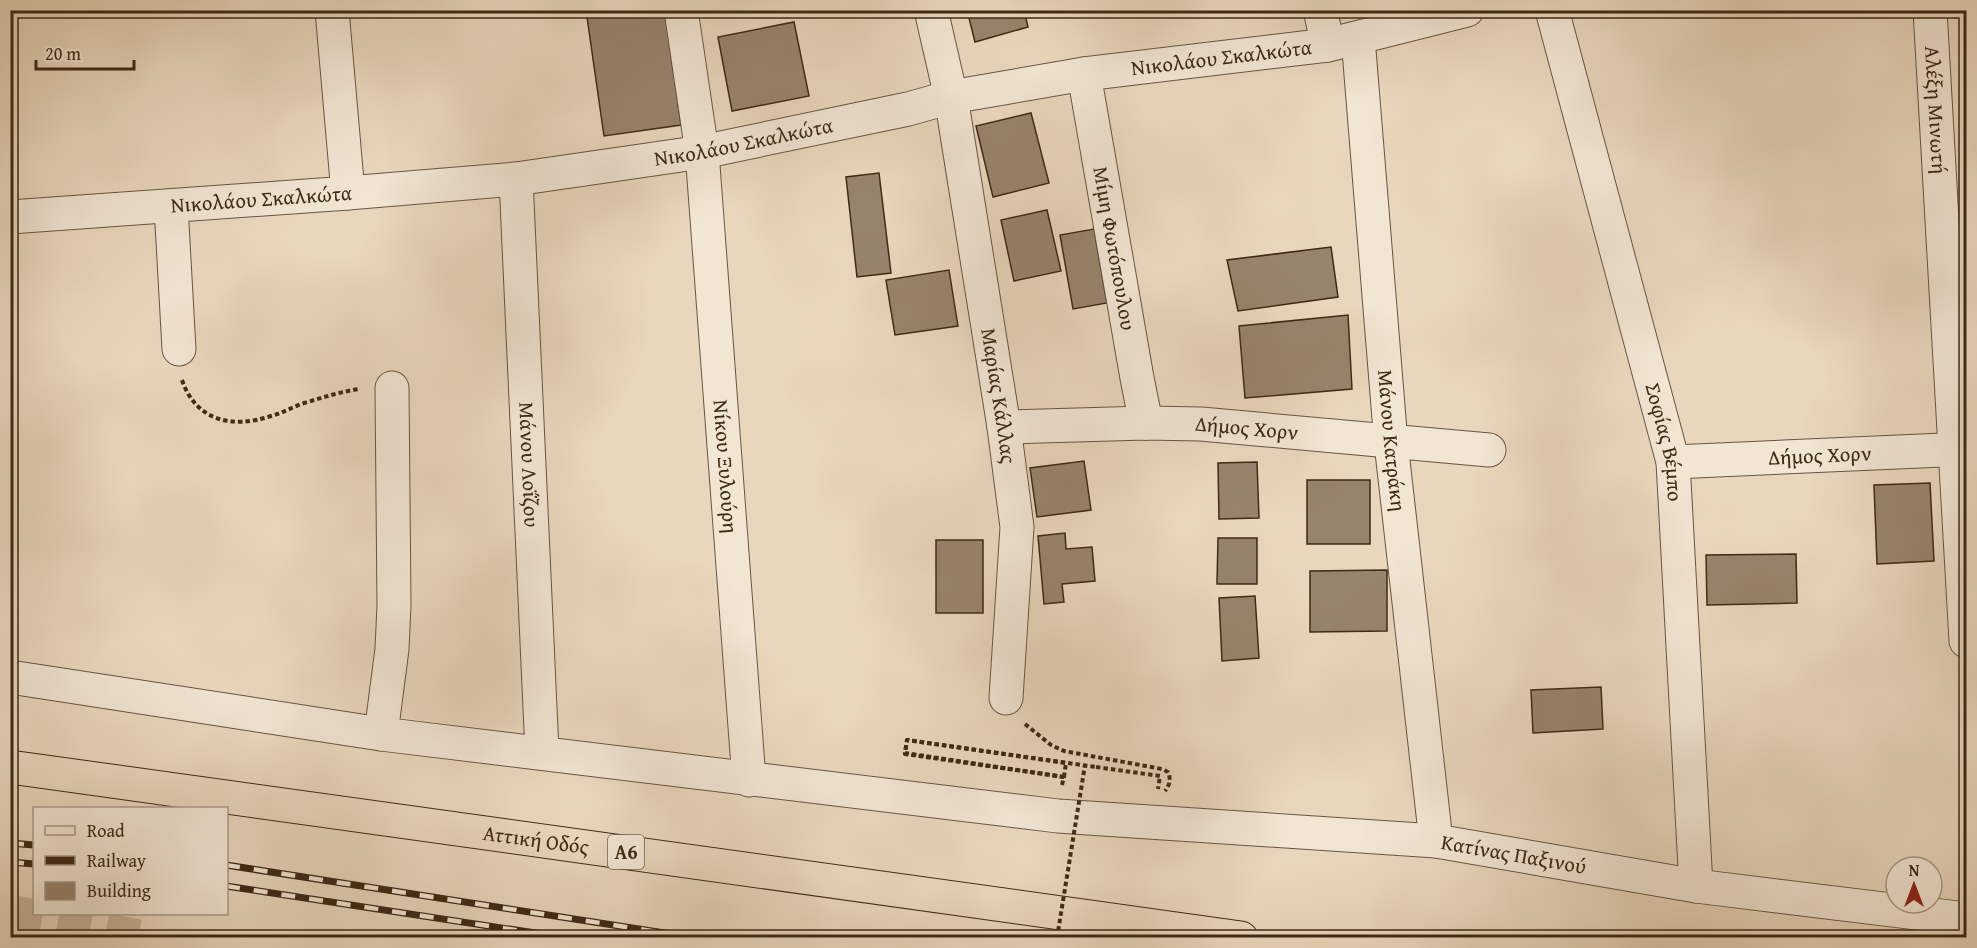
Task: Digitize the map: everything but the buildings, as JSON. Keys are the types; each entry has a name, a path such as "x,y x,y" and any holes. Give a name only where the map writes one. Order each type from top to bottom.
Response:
{"highway":[{"name":"Αττική Οδός","path":"10,767 1241,938"}],"street":[{"path":"332,10 348,193"},
{"name":"Νίκου Ξυλούρη","path":"681,10 702,152 749,780"},
{"name":"Μαρίας Κάλλας","path":"931,10 951,96 1004,427 1017,527 1006,698"},
{"name":"Μάνου Κατράκη","path":"1320,10 1343,41 1436,841"},
{"name":"Νικολάου Σκαλκώτα","path":"10,217 516,179 702,152 908,109 951,96 1084,74 1343,41 1467,10"},
{"name":"Σοφίας Βέμπο","path":"1552,10 1673,462 1696,886"},
{"name":"Αλέξη Μινωτή","path":"1930,10 1961,449 1966,642"},
{"name":"Μίμη Φωτόπουλου","path":"1084,74 1146,423"},
{"name":"Μάνου Λοΐζου","path":"516,179 542,752"},
{"path":"171,206 179,349"},
{"path":"381,734 392,649 394,605 392,388"},
{"name":"Δήμος Χορν","path":"1004,427 1146,423 1201,424 1391,443 1489,450"},
{"name":"Δήμος Χορν","path":"1673,462 1961,449"},
{"name":"Κατίνας Παξινού","path":"10,677 381,734 1058,816 1436,841 1696,886 1966,919"}],"path":[{"path":"179,349 180,374 187,395 201,412 222,421 245,421 269,417 337,393 365,388 392,388"},
{"path":"1006,698 1007,706 1013,714 1051,745 1064,751 1168,772 1169,785 1166,790 1157,794"},
{"path":"1056,776 905,753 907,740 1066,763 1064,777 904,754 907,740 1085,765 1155,776"},
{"path":"1057,938 1085,765"}],"tunnel":[{"path":"10,911 149,938"}],"railway":[{"path":"10,843 33,845"},
{"path":"10,862 33,864"},
{"path":"228,865 697,938"},
{"path":"228,886 568,938"}]}
